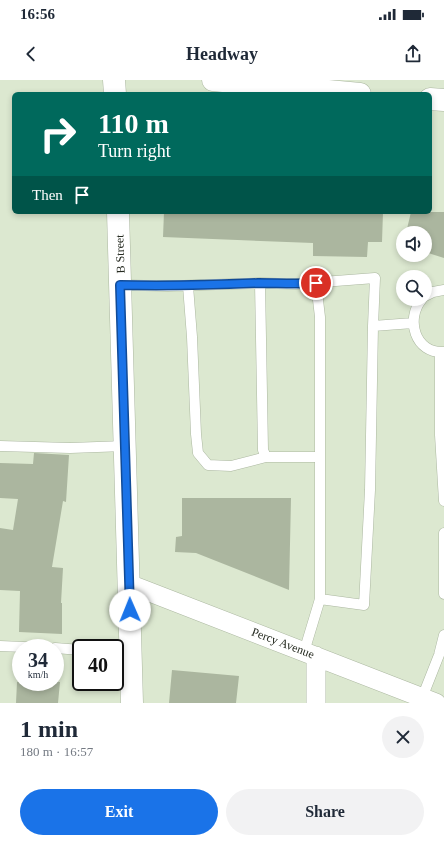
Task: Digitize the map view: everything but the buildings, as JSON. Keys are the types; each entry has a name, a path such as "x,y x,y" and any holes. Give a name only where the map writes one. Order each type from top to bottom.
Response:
{"street":[{"path":"114,80 115,92"},
{"path":"213,80 351,89"},
{"path":"432,99 444,100"},
{"name":"B Street","path":"118,214 129,584 124,639"},
{"name":"Percy Avenue","path":"129,584 429,700"},
{"path":"310,654 316,703"},
{"name":"B Street","path":"124,655 132,703"}],"lane":[{"path":"120,285 188,286 260,283 296,284 375,278 370,490 364,605 320,599"},
{"path":"260,283 263,450 266,457"},
{"path":"310,654 320,599 320,317 316,283"},
{"path":"188,286 198,453 208,465 231,466 266,457 320,457"},
{"path":"432,292 444,290"},
{"path":"417,306 414,313 413,323 415,334 421,342 430,349 442,352 440,435 444,501"},
{"path":"373,326 413,323"},
{"path":"0,446 43,446 70,448 125,446"},
{"path":"444,533 444,594"},
{"path":"429,700 444,635"},
{"path":"0,646 12,647"}],"route":[{"path":"130,610 120,285 168,286 316,283"}]}
